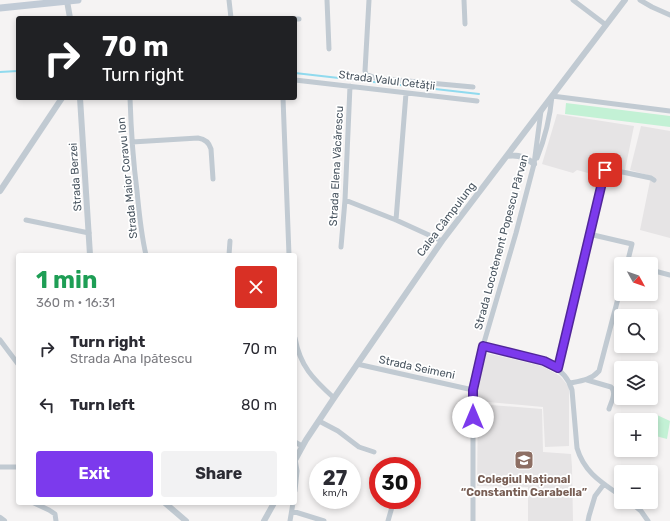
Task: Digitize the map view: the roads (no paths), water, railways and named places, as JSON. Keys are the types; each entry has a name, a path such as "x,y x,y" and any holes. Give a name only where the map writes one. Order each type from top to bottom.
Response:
{"main road":[{"path":"0,8 78,0"}],"street":[{"path":"229,0 231,16"},
{"path":"327,0 329,49"},
{"name":"Strada Valul Cetății","path":"369,0 366,74 375,78 473,87"},
{"path":"464,0 465,24"},
{"path":"573,0 606,25"},
{"name":"Calea Câmpulung","path":"297,455 318,421 442,241 625,0"},
{"path":"640,0 670,15"},
{"path":"67,1 70,16"},
{"name":"Strada Valul Cetății","path":"297,80 477,101"},
{"name":"Strada Elena Văcărescu","path":"341,247 345,200 350,86"},
{"path":"396,220 406,93"},
{"path":"507,156 521,155 534,164 541,150 547,127 552,96 670,111"},
{"path":"0,192 61,100"},
{"name":"Strada Berzei","path":"80,100 90,253"},
{"name":"Strada Maior Coravu Ion","path":"130,100 132,142 142,234 146,253"},
{"path":"283,100 289,253"},
{"name":"Strada Locotenent Popescu Pârvan","path":"473,521 473,390 483,346 516,233 534,164 541,111"},
{"path":"132,142 198,138 203,139 210,144 213,179"},
{"path":"558,368 605,170 608,169 651,178 654,180"},
{"path":"345,200 396,220 442,241"},
{"path":"26,220 89,233"},
{"path":"589,234 632,244 629,257"},
{"path":"229,253 230,241"},
{"path":"658,271 670,274"},
{"path":"570,383 587,380 596,375 599,371 617,301"},
{"path":"0,340 16,361"},
{"path":"297,346 305,368 316,382 334,398"},
{"path":"483,346 544,361 558,368 565,375 572,390 577,448 580,457 585,466 595,477 614,491"},
{"name":"Strada Seimeni","path":"357,364 473,390"},
{"path":"587,380 613,388 614,393 609,409"},
{"path":"318,421 338,431 359,447 374,452"},
{"path":"297,443 302,446"},
{"path":"0,467 16,467"},
{"path":"588,521 595,496 604,484"},
{"path":"38,505 55,514 56,521"},
{"path":"167,505 186,521"},
{"path":"264,521 273,505"},
{"path":"290,521 293,505"},
{"path":"388,521 391,509"},
{"path":"639,509 648,521"},
{"path":"292,510 324,521"},
{"path":"0,518 4,521"}],"waterway":[{"path":"0,72 16,71"},
{"path":"297,73 479,94"}],"place":[{"name":"Colegiul Național “Constantin Carabella”","path":"524,460"}]}
